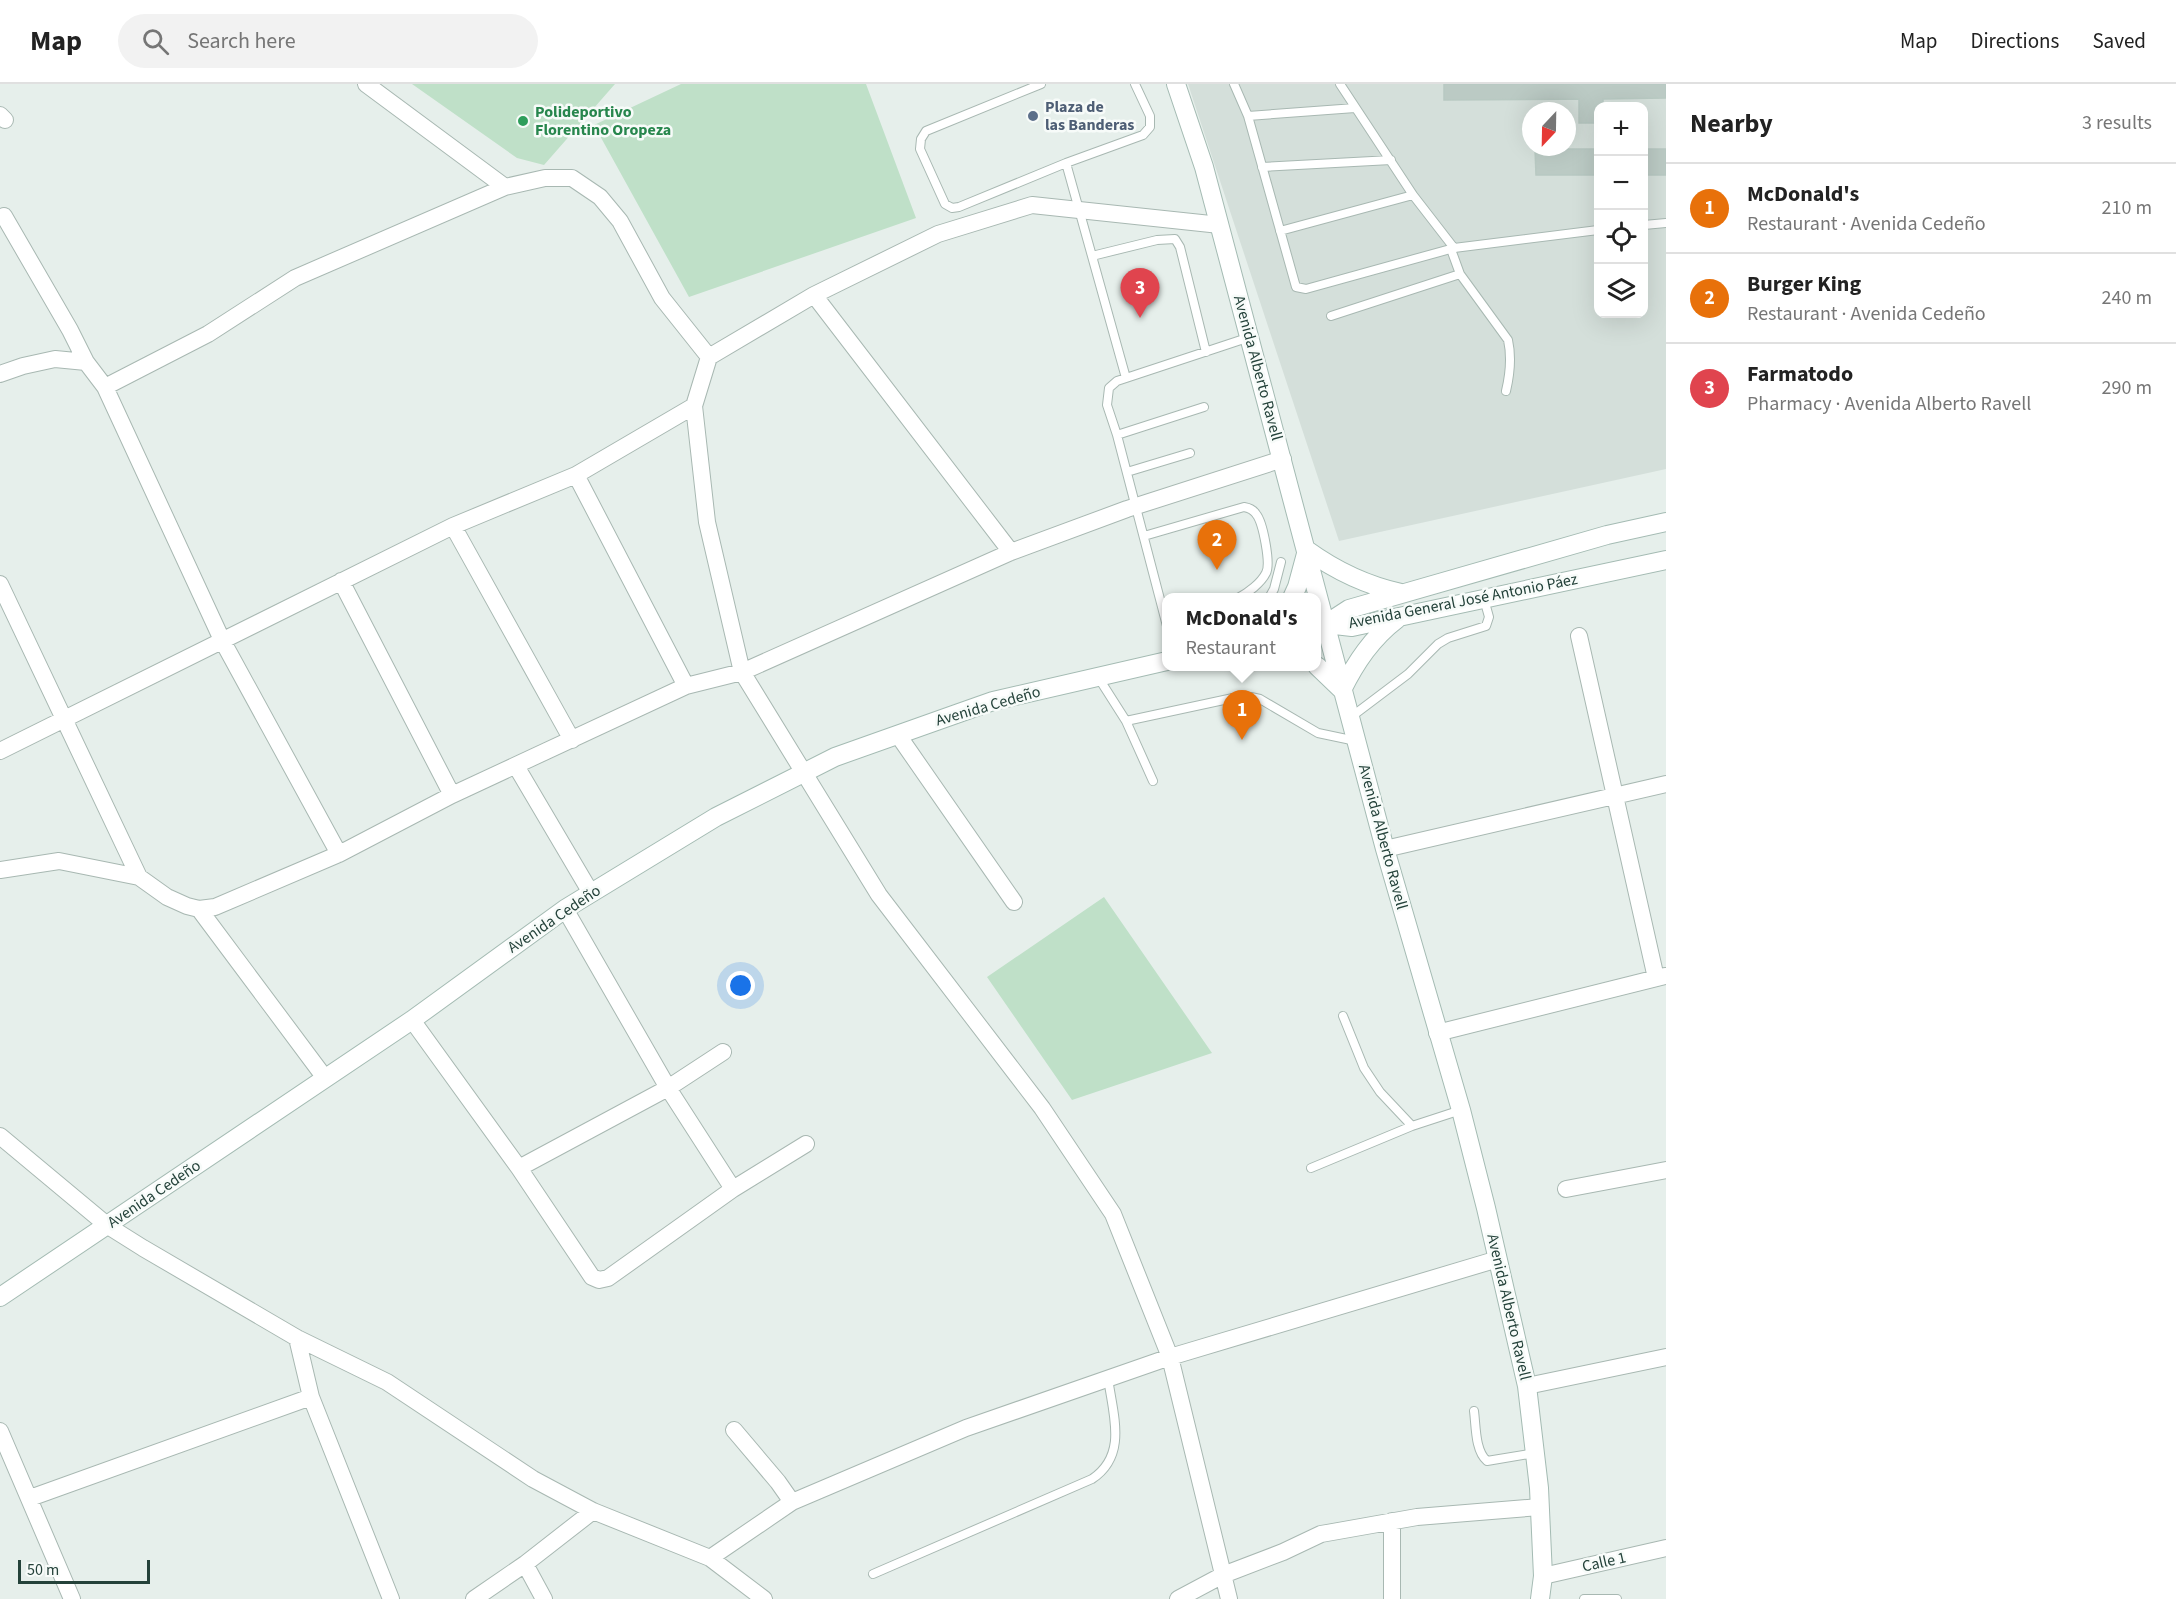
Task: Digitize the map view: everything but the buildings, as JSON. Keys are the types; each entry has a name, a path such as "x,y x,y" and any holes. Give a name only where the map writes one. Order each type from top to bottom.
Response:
{"street":[{"path":"366,84 505,187"},
{"name":"Avenida Alberto Ravell","path":"1176,84 1204,167 1220,225 1307,550 1316,593"},
{"path":"105,387 208,334 295,278 505,187 545,178 572,178 600,197 620,221 662,298 709,357"},
{"path":"1220,225 1032,205 938,234 814,295 709,357 694,406 707,522 742,672 879,895 1042,1108 1113,1214 1170,1357 1229,1599"},
{"path":"4,216 86,362 105,387 222,640 339,854"},
{"path":"814,295 1011,552"},
{"path":"0,374 55,359 86,362"},
{"path":"0,751 453,526 576,475 694,406"},
{"path":"0,870 59,861 139,877 167,897 187,906 199,909 215,907 339,854 452,795 686,686 742,672 1011,552 1136,506 1283,459"},
{"path":"576,475 686,686"},
{"name":"Avenida General José Antonio Páez","path":"1322,625 1349,609 1607,535 1666,522"},
{"path":"453,526 572,740"},
{"path":"1294,593 1307,550 1346,575 1402,594"},
{"name":"Avenida General José Antonio Páez","path":"1322,625 1352,627 1666,560"},
{"path":"341,581 452,795"},
{"path":"0,584 139,877"},
{"path":"1321,670 1342,690 1368,647 1383,630 1401,616"},
{"name":"Avenida Alberto Ravell","path":"1322,625 1437,1033 1461,1110 1527,1386 1540,1507 1543,1576 1540,1599"},
{"path":"1437,1033 1661,977 1614,796 1579,636"},
{"name":"Avenida Cedeño","path":"0,1297 412,1020 565,909 716,817 835,757 993,701 1162,662"},
{"path":"898,735 1014,902"},
{"path":"516,766 591,893"},
{"path":"1385,849 1666,784"},
{"path":"199,909 325,1078"},
{"path":"565,909 668,1088 733,1190"},
{"path":"412,1020 519,1168 592,1277 599,1280 608,1278 733,1190 806,1144"},
{"path":"519,1168 668,1088 723,1052"},
{"path":"0,1136 108,1226 297,1338 387,1383 533,1479 593,1511 710,1558 764,1599"},
{"path":"1566,1190 1666,1170"},
{"path":"710,1558 792,1502 966,1428 1170,1357 1498,1259"},
{"path":"297,1338 311,1397 391,1599"},
{"path":"1527,1386 1666,1357"},
{"path":"30,1498 311,1397"},
{"path":"734,1430 792,1502"},
{"path":"0,1431 72,1599"},
{"path":"1178,1599 1223,1575 1283,1552 1321,1534 1392,1521 1540,1507"},
{"path":"474,1599 525,1564 593,1511"},
{"path":"1392,1521 1392,1599"},
{"name":"Calle 1","path":"1543,1576 1666,1548"},
{"path":"525,1564 544,1599"}],"lane":[{"path":"1041,84 926,131 921,139 920,149 945,204 952,208 959,207 1143,135 1150,127 1150,116 1135,84"},
{"path":"1234,84 1248,116 1296,286 1300,289 1454,248 1594,231"},
{"path":"1340,84 1413,195 1454,248"},
{"path":"1248,116 1355,108"},
{"path":"1262,167 1391,160"},
{"path":"1066,164 1126,378"},
{"path":"1280,231 1413,195"},
{"path":"1648,225 1666,223"},
{"path":"1092,256 1157,240 1175,240 1180,247 1206,352"},
{"path":"1454,248 1452,252 1460,274 1508,340 1511,353 1506,391"},
{"path":"1331,316 1460,274"},
{"path":"1162,605 1107,405 1109,388 1117,381 1250,337"},
{"path":"1117,435 1204,407"},
{"path":"1127,472 1190,453"},
{"path":"1144,536 1244,507 1251,509 1257,515 1262,529 1268,566 1266,575 1244,593"},
{"path":"1272,593 1281,562"},
{"path":"1350,718 1408,674 1438,644 1448,638 1486,626 1489,617 1484,598"},
{"path":"1098,677 1126,722 1153,781"},
{"path":"1126,722 1251,696 1318,733 1356,742"},
{"path":"1343,1016 1364,1068 1380,1092 1412,1126"},
{"path":"1311,1168 1412,1126 1461,1110"},
{"path":"873,1574 1099,1474 1111,1461 1116,1441 1108,1378"},
{"path":"1474,1411 1479,1448 1482,1457 1487,1461 1535,1453"},
{"path":"1584,1599 1617,1599"}],"shaded area":[{"path":"1188,84 1666,84 1666,469 1339,541"}],"green space":[{"name":"Polideportivo Florentino Oropeza","path":"412,84 615,84 544,165 517,158"},
{"path":"681,84 866,84 916,218 689,297 594,125"},
{"path":"1104,897 1212,1053 1072,1100 987,977"}],"place":[{"name":"Plaza de las Banderas","path":"1033,116"},
{"name":"Polideportivo Florentino Oropeza","path":"523,121"},
{"name":"Farmatodo","path":"1140,318"},
{"name":"Burger King","path":"1217,570"},
{"name":"McDonald's","path":"1242,740"}]}
